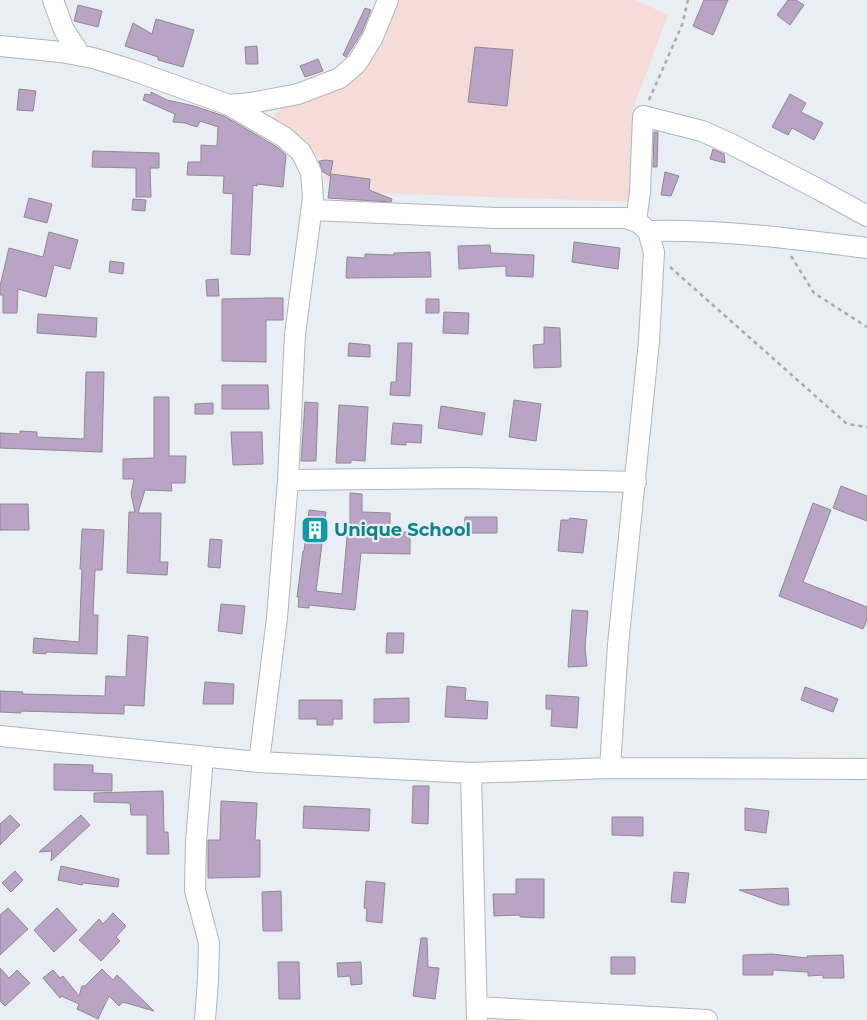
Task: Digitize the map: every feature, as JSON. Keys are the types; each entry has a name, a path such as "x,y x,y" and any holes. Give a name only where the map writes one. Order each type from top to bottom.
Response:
{"street":[{"path":"52,0 64,30 81,56"},
{"path":"229,105 298,94 340,78 357,63 372,39 388,0"},
{"path":"0,46 61,52 81,56 132,70 229,105 284,137 302,152 311,172 314,198 313,210 295,334 288,480 277,618 259,762"},
{"path":"610,768 618,645 649,341 654,252 642,226 640,192 643,116 702,131 731,144 867,216"},
{"path":"313,210 496,218 618,218 642,226 778,236 867,248"},
{"path":"288,480 465,478 636,482"},
{"path":"0,736 259,762 471,773 610,768 867,770"},
{"path":"203,757 196,842 195,890 209,943 205,1020"},
{"path":"471,773 477,1014 707,1020"}],"path":[{"path":"643,116 682,25 688,0"},
{"path":"778,236 814,292 867,327"},
{"path":"654,252 847,424 867,427"}],"shaded area":[{"path":"398,0 635,0 668,15 632,111 632,202 380,193 376,205 336,199 322,171 322,160 297,140 292,131 272,123 270,120 282,108 363,66 386,40 386,31"}],"building":[{"path":"704,0 728,0 713,35 693,26"},
{"path":"788,0 796,0 804,5 790,25 777,15"},
{"path":"78,5 102,11 98,27 74,21"},
{"path":"365,8 371,10 361,34 346,57 343,55"},
{"path":"156,19 194,30 183,67 158,60 158,57 125,46 133,23 152,34"},
{"path":"257,46 258,64 246,64 245,47"},
{"path":"475,47 513,50 507,106 468,102"},
{"path":"318,59 323,71 305,77 300,66"},
{"path":"19,89 36,91 33,111 17,110"},
{"path":"151,92 167,100 194,106 224,116 277,147 286,155 283,187 253,185 250,255 231,254 233,194 223,193 224,176 187,175 188,162 201,162 201,145 217,146 218,127 200,121 197,127 173,122 175,114 143,100 145,94 151,95"},
{"path":"790,94 806,103 801,112 823,123 814,140 792,128 788,135 772,127"},
{"path":"654,132 658,132 657,167 653,167"},
{"path":"713,149 724,154 725,163 710,159"},
{"path":"93,151 159,153 159,168 150,168 151,197 136,197 136,168 92,167"},
{"path":"319,161 333,161 330,176 323,172"},
{"path":"665,172 679,176 671,196 661,195"},
{"path":"331,174 370,179 369,190 392,199 391,202 328,198"},
{"path":"29,198 52,204 47,223 24,217"},
{"path":"133,199 146,200 145,211 132,210"},
{"path":"49,232 78,240 70,269 54,265 46,297 18,289 17,313 3,313 3,295 0,295 0,286 9,248 43,257"},
{"path":"574,242 620,248 618,269 572,262"},
{"path":"490,245 491,253 534,255 533,277 506,276 506,266 459,269 458,246"},
{"path":"430,252 431,277 346,278 347,257 365,258 365,254 394,255 394,253"},
{"path":"110,261 124,263 123,274 109,272"},
{"path":"218,279 219,296 207,296 206,280"},
{"path":"283,298 283,320 266,320 266,362 222,361 222,299"},
{"path":"426,299 439,299 439,313 426,313"},
{"path":"444,312 469,313 468,334 443,333"},
{"path":"38,314 97,318 96,337 37,333"},
{"path":"544,327 560,328 561,367 534,368 533,345 544,344"},
{"path":"349,343 370,345 370,357 348,356"},
{"path":"398,343 412,343 410,396 390,395 391,382 396,382"},
{"path":"86,372 104,372 102,452 0,448 0,433 20,434 20,431 37,432 37,437 84,439"},
{"path":"222,385 268,385 269,409 222,409"},
{"path":"154,397 169,397 169,456 186,456 185,483 171,483 172,491 145,490 138,513 161,513 160,562 168,562 167,575 127,573 129,512 135,512 131,494 134,479 123,479 123,459 154,458"},
{"path":"514,400 541,404 536,441 509,437"},
{"path":"305,402 318,403 316,461 301,461"},
{"path":"213,403 213,414 195,414 195,404"},
{"path":"339,405 368,407 365,461 351,460 351,463 336,463"},
{"path":"441,406 485,413 482,435 438,428"},
{"path":"393,423 422,425 421,443 391,444"},
{"path":"231,432 262,432 263,464 233,465"},
{"path":"841,486 867,496 867,521 833,508"},
{"path":"350,493 362,494 362,512 390,513 390,532 410,532 410,554 361,553 355,610 309,605 309,608 298,607 299,597 297,597 309,510 326,512 316,591 342,594 348,526 350,526"},
{"path":"813,503 831,510 803,582 867,607 867,620 863,629 779,596"},
{"path":"0,504 28,504 29,530 0,530"},
{"path":"465,517 497,517 497,533 464,533"},
{"path":"570,518 587,520 583,553 558,551 561,520 569,520"},
{"path":"82,529 104,530 102,570 95,570 93,615 98,615 97,654 33,653 34,638 79,642"},
{"path":"210,539 222,540 220,568 208,567"},
{"path":"221,604 245,606 242,634 218,631"},
{"path":"572,610 588,611 585,648 587,666 568,667"},
{"path":"387,633 404,633 403,653 386,653"},
{"path":"128,635 148,637 144,706 124,705 124,714 0,712 0,691 23,692 22,694 105,696 106,676 126,677"},
{"path":"205,682 234,684 233,704 203,704"},
{"path":"447,686 466,688 465,700 488,702 487,719 445,717"},
{"path":"805,687 838,699 833,712 801,700"},
{"path":"546,695 579,697 577,728 551,726 552,709 546,709"},
{"path":"409,698 409,722 374,723 374,699"},
{"path":"299,700 342,700 342,719 333,719 333,725 317,725 317,719 299,719"},
{"path":"54,764 93,765 93,773 112,774 112,791 54,790"},
{"path":"413,786 429,786 428,824 412,823"},
{"path":"163,791 164,832 168,832 169,854 147,854 147,815 131,815 130,803 94,802 94,793"},
{"path":"221,801 257,803 255,840 260,840 260,877 208,878 208,840 220,840"},
{"path":"304,806 370,809 369,831 303,828"},
{"path":"745,808 769,811 766,833 745,830"},
{"path":"10,815 20,825 0,845 0,824"},
{"path":"81,815 90,825 51,861 52,851 39,852"},
{"path":"612,817 643,817 643,836 612,835"},
{"path":"61,866 119,879 118,887 83,883 82,885 58,880"},
{"path":"15,871 23,880 11,892 2,883"},
{"path":"674,872 689,873 685,903 671,902"},
{"path":"516,879 544,879 544,918 520,917 520,915 494,916 493,894 516,894"},
{"path":"366,881 385,883 382,923 366,921 367,909 364,908"},
{"path":"788,888 789,905 781,905 739,890"},
{"path":"281,891 282,931 263,931 262,892"},
{"path":"8,908 28,929 0,955 0,915"},
{"path":"57,908 77,930 54,952 34,930"},
{"path":"113,913 126,926 116,937 120,941 101,961 79,940 99,919 103,924"},
{"path":"421,938 427,938 428,967 439,968 435,999 413,996"},
{"path":"772,954 807,958 807,956 843,955 844,978 823,978 823,975 808,976 808,972 773,970 773,975 743,975 743,955"},
{"path":"611,957 635,957 635,974 611,974"},
{"path":"278,962 299,962 300,999 279,999"},
{"path":"361,962 362,984 351,985 350,976 338,977 337,963"},
{"path":"0,968 9,978 17,970 30,983 5,1006 0,1001"},
{"path":"102,969 113,980 117,975 154,1011 123,1002 119,1006 109,996 98,1019 77,1009 79,1004 61,996 60,998 43,978 53,970 60,978 63,976 79,996 82,986 85,986"}],"place":[{"name":"Unique School","path":"315,530"}]}
